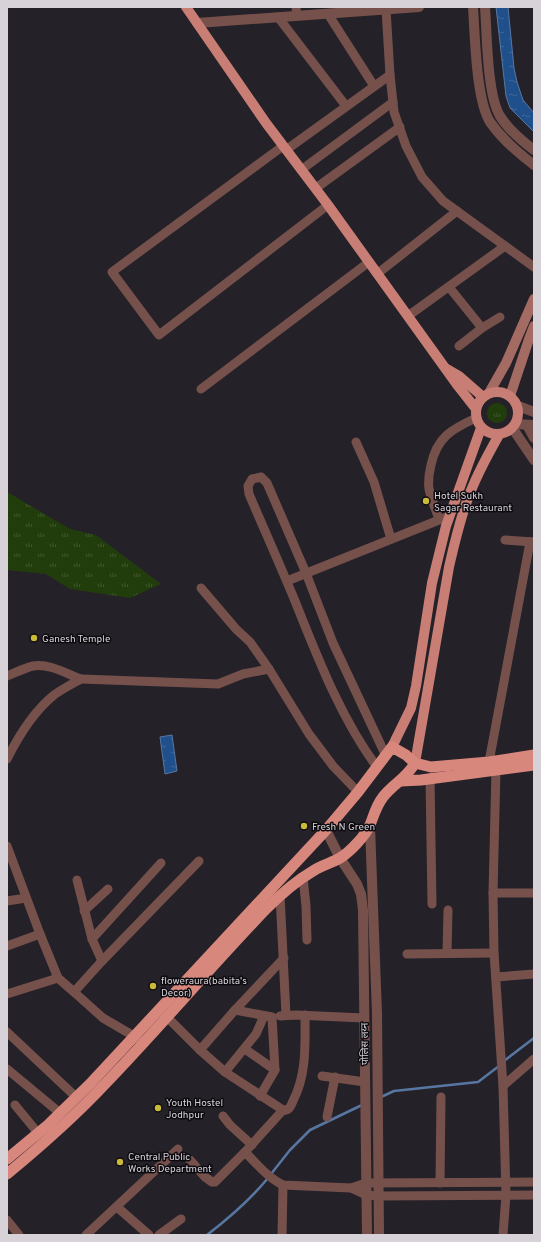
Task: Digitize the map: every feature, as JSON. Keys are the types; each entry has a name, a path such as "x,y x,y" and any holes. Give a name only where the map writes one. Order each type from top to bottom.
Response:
{"highway":[{"path":"7,1174 39,1147 104,1085 139,1039 326,830 389,752 406,755 415,762 431,768 534,764"},
{"path":"401,781 430,778 493,766 534,755"},
{"path":"7,1159 60,1113 139,1039 167,1017 226,951 280,895 313,870 340,858 353,847 370,827 376,808 381,799 408,774 415,762"}],"main road":[{"path":"186,7 284,148 300,170 316,188 444,367 476,413 481,428 486,432 499,435 505,433 514,426 519,412 518,406 510,396 503,393 496,392 486,395"},
{"path":"476,413 478,402 486,395 506,363 534,299"},
{"path":"510,396 528,339 534,326"},
{"path":"444,367 486,395"},
{"path":"389,752 411,708 416,686 435,567 449,516 481,428"},
{"path":"415,762 449,567 456,535 467,500 499,435"}],"street":[{"path":"197,23 278,17 296,11 328,14 419,7"},
{"path":"473,7 479,84 484,108 490,121 500,134 513,148 534,165"},
{"path":"485,7 491,82 495,104 500,115 508,126 520,140 534,150"},
{"path":"386,9 394,112 406,146 422,177 444,202 534,267"},
{"path":"328,14 374,86"},
{"path":"278,17 346,106"},
{"path":"328,205 159,335 112,272 284,148 390,75"},
{"path":"300,170 393,102"},
{"path":"316,188 400,127"},
{"path":"377,274 457,211"},
{"path":"408,316 505,246"},
{"path":"201,389 369,262"},
{"path":"449,286 482,328"},
{"path":"459,346 482,328 500,317"},
{"path":"518,406 534,412"},
{"path":"439,519 429,490 429,474 433,456 438,445 446,435 476,413"},
{"path":"534,438 531,425 514,426 534,460"},
{"path":"356,442 374,482 391,539"},
{"path":"377,767 368,755 348,721 315,651 287,581 249,494 248,486 252,479 261,477 267,483 306,573 333,643 389,752"},
{"path":"287,581 449,516"},
{"path":"502,1235 506,1182 502,1082 494,953 493,766 532,542 505,540"},
{"path":"201,588 236,629 250,642 309,734 334,766 358,792"},
{"path":"7,676 39,666 48,667 81,679 218,684 243,674 269,670"},
{"path":"7,759 28,722 39,709 55,694 81,679"},
{"path":"430,778 432,904"},
{"path":"370,827 377,1014 379,1235"},
{"name":"पोलिस लय्न","path":"326,830 361,894 363,910 367,1235"},
{"path":"7,846 58,978 103,1018 139,1039"},
{"path":"74,992 199,861"},
{"path":"92,939 161,863"},
{"path":"304,877 307,940"},
{"path":"77,880 92,939 102,961"},
{"path":"84,911 108,889"},
{"path":"493,893 534,893"},
{"path":"280,895 286,1015"},
{"path":"7,901 26,898"},
{"path":"447,953 448,910"},
{"path":"7,946 40,934"},
{"path":"407,954 494,953"},
{"path":"200,1050 284,958"},
{"path":"496,977 534,974"},
{"path":"7,994 58,978"},
{"path":"235,1010 268,1016 305,1015 364,1018"},
{"path":"167,1017 200,1050 225,1072 260,1096 286,1111 289,1109 301,1083 305,1053 305,1015"},
{"path":"225,1072 256,1034 268,1016"},
{"path":"260,1096 275,1070 268,1016"},
{"path":"7,1032 76,1097"},
{"path":"245,1048 275,1070"},
{"path":"502,1082 534,1059"},
{"path":"8,1072 60,1113"},
{"path":"322,1076 335,1077 365,1084"},
{"path":"327,1117 335,1077"},
{"path":"440,1183 441,1097"},
{"path":"15,1105 38,1133"},
{"path":"190,1160 205,1177 212,1182 252,1145 283,1110"},
{"path":"222,1116 252,1145"},
{"path":"86,1235 178,1149"},
{"path":"245,1152 266,1173 281,1184 351,1188 366,1183 534,1182"},
{"path":"281,1184 282,1235"},
{"path":"351,1188 366,1195 378,1196 534,1195"},
{"path":"117,1207 149,1235"},
{"path":"159,1235 182,1219"},
{"path":"7,1220 19,1235"}],"green space":[{"path":"497,403 504,406 507,413 504,420 497,423 490,420 487,413 490,406"},
{"path":"7,492 70,529 96,535 161,584 130,598 70,589 46,574 7,570"}],"water":[{"path":"496,7 508,7 514,68 523,100 534,113 534,132 510,108 506,96"},
{"path":"172,735 177,771 165,774 160,737"}],"waterway":[{"path":"504,1061 534,1038"},
{"path":"381,1097 394,1091 478,1082 499,1066"},
{"path":"271,1174 290,1150 310,1130 362,1105"},
{"path":"207,1235 254,1194 268,1178"}],"place":[{"name":"Hotel Sukh Sagar Restaurant","path":"426,501"},
{"name":"Ganesh Temple","path":"34,638"},
{"name":"Fresh N Green","path":"304,826"},
{"name":"floweraura(babita's Decor)","path":"153,986"},
{"name":"Youth Hostel Jodhpur","path":"158,1108"},
{"name":"Central Public Works Department","path":"120,1162"}]}
